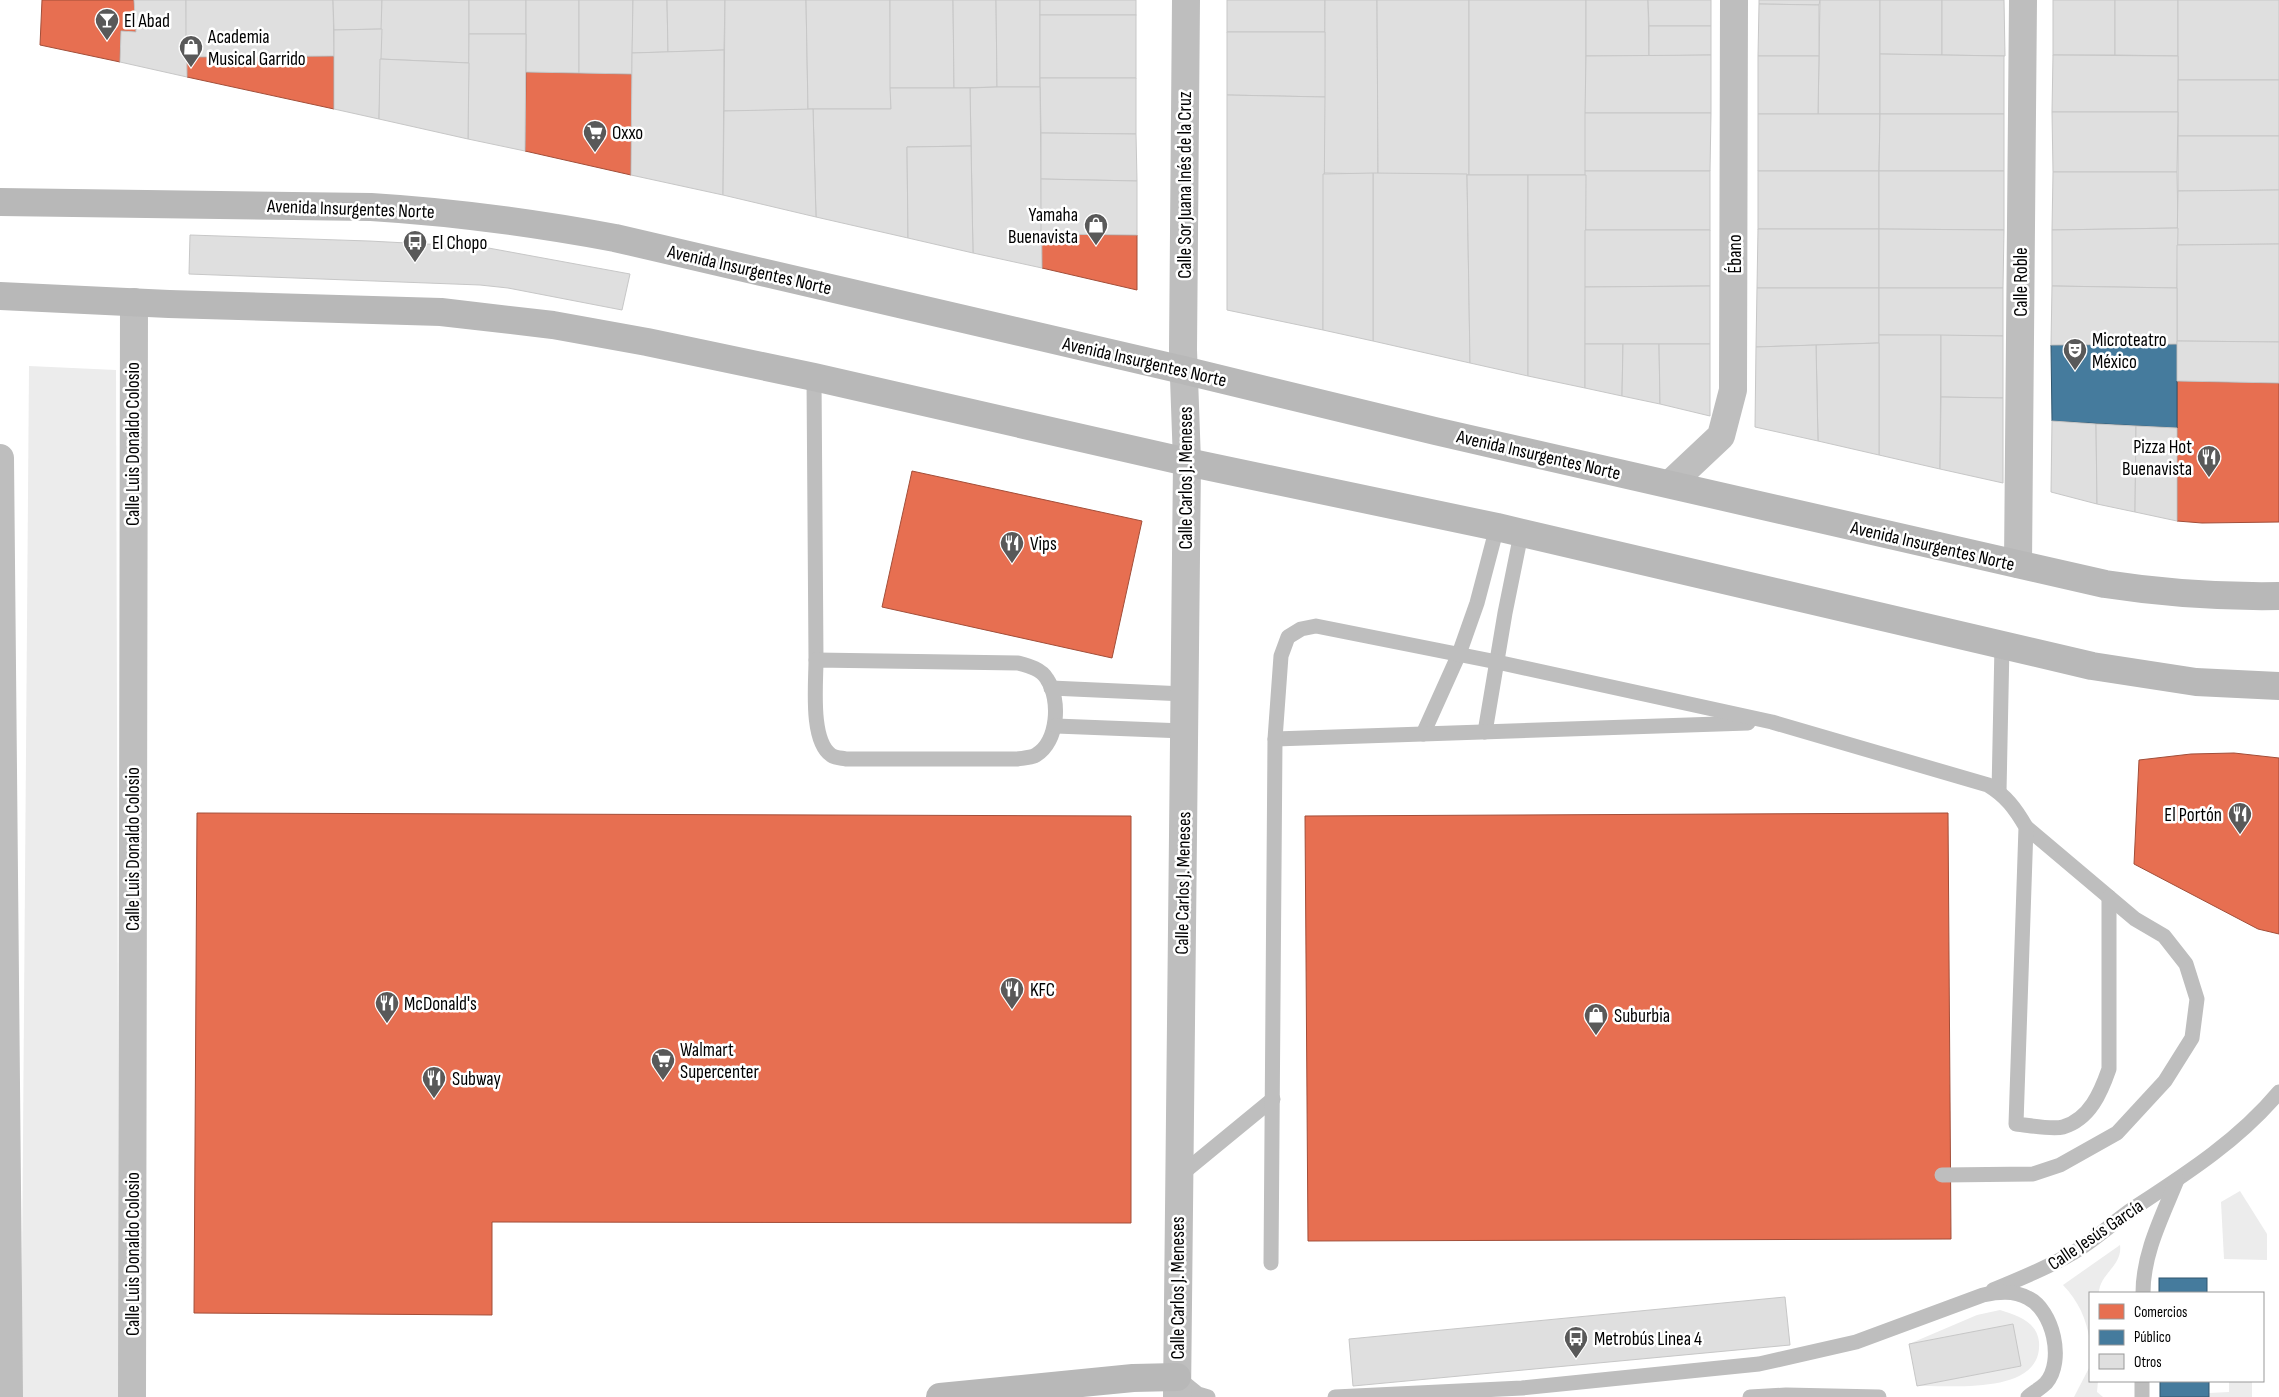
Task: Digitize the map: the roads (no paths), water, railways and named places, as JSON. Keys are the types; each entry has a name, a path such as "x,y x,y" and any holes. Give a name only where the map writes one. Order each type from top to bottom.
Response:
{"main road":[{"name":"Avenida Insurgentes Norte","path":"0,202 371,207 488,216 615,238 1183,370 1435,431 2104,584 2159,592 2220,597 2279,596"},
{"path":"0,296 375,309 486,316 554,325 638,340 814,377 1186,462 1509,530 2092,666 2196,682 2279,686"},
{"path":"940,1397 1134,1378 1177,1387"}],"street":[{"name":"Calle Sor Juana Inés de la Cruz","path":"1183,370 1186,0"},
{"name":"Ébano","path":"1670,484 1721,436 1733,390 1734,0"},
{"name":"Calle Roble","path":"2018,564 2023,0"},
{"name":"Calle Luis Donaldo Colosio","path":"132,1397 134,302"},
{"name":"Calle Carlos J. Meneses","path":"1177,1387 1186,462 1183,370"},
{"path":"0,458 9,1397"}],"lane":[{"path":"814,377 816,660 818,730 821,745 832,756 846,759 1017,759 1035,756 1049,743 1056,726 1051,688 1047,678 1035,668 1018,662 816,660"},
{"path":"1423,734 1459,654 1509,530"},
{"path":"1485,732 1497,662 1509,530"},
{"path":"1271,1263 1275,739 1281,656 1288,636 1301,629 1316,626 1459,654 1772,722 1988,785 2013,805 2026,827 2135,919 2164,936 2186,964 2197,999 2192,1038 2165,1081 2117,1133 2060,1165 2034,1174 1942,1175"},
{"path":"1999,792 2002,645"},
{"path":"1051,688 1184,694"},
{"path":"1275,739 1772,722"},
{"path":"1056,726 1184,731"},
{"path":"2026,827 2016,1124 2062,1127 2086,1114 2102,1092 2109,1069 2109,897"},
{"name":"Calle Jesús García","path":"1982,1295 2039,1271 2070,1255 2216,1152 2263,1111 2279,1092"},
{"path":"1178,1177 1273,1100"},
{"name":"Calle Jesús García","path":"2143,1292 2143,1275 2154,1234 2177,1180"},
{"path":"1335,1397 1522,1388 1759,1364 1856,1342 1982,1295 2005,1291 2029,1298 2046,1317 2055,1342 2054,1363 2047,1382 2028,1397"},
{"path":"2142,1382 2142,1397"},
{"path":"1177,1387 1208,1397"},
{"path":"1750,1397 1879,1397"}],"place":[{"name":"El Abad","path":"107,41"},
{"name":"Academia Musical Garrido","path":"191,68"},
{"name":"Oxxo","path":"595,153"},
{"name":"Yamaha Buenavista","path":"1096,246"},
{"name":"El Chopo","path":"415,263"},
{"name":"Microteatro México","path":"2075,371"},
{"name":"Pizza Hot Buenavista","path":"2209,478"},
{"name":"Vips","path":"1012,564"},
{"name":"El Portón","path":"2240,835"},
{"name":"KFC","path":"1012,1010"},
{"name":"McDonald's","path":"387,1024"},
{"name":"Suburbia","path":"1596,1036"},
{"name":"Walmart Supercenter","path":"663,1081"},
{"name":"Subway","path":"434,1099"},
{"name":"Metrobús Linea 4","path":"1576,1359"}]}
